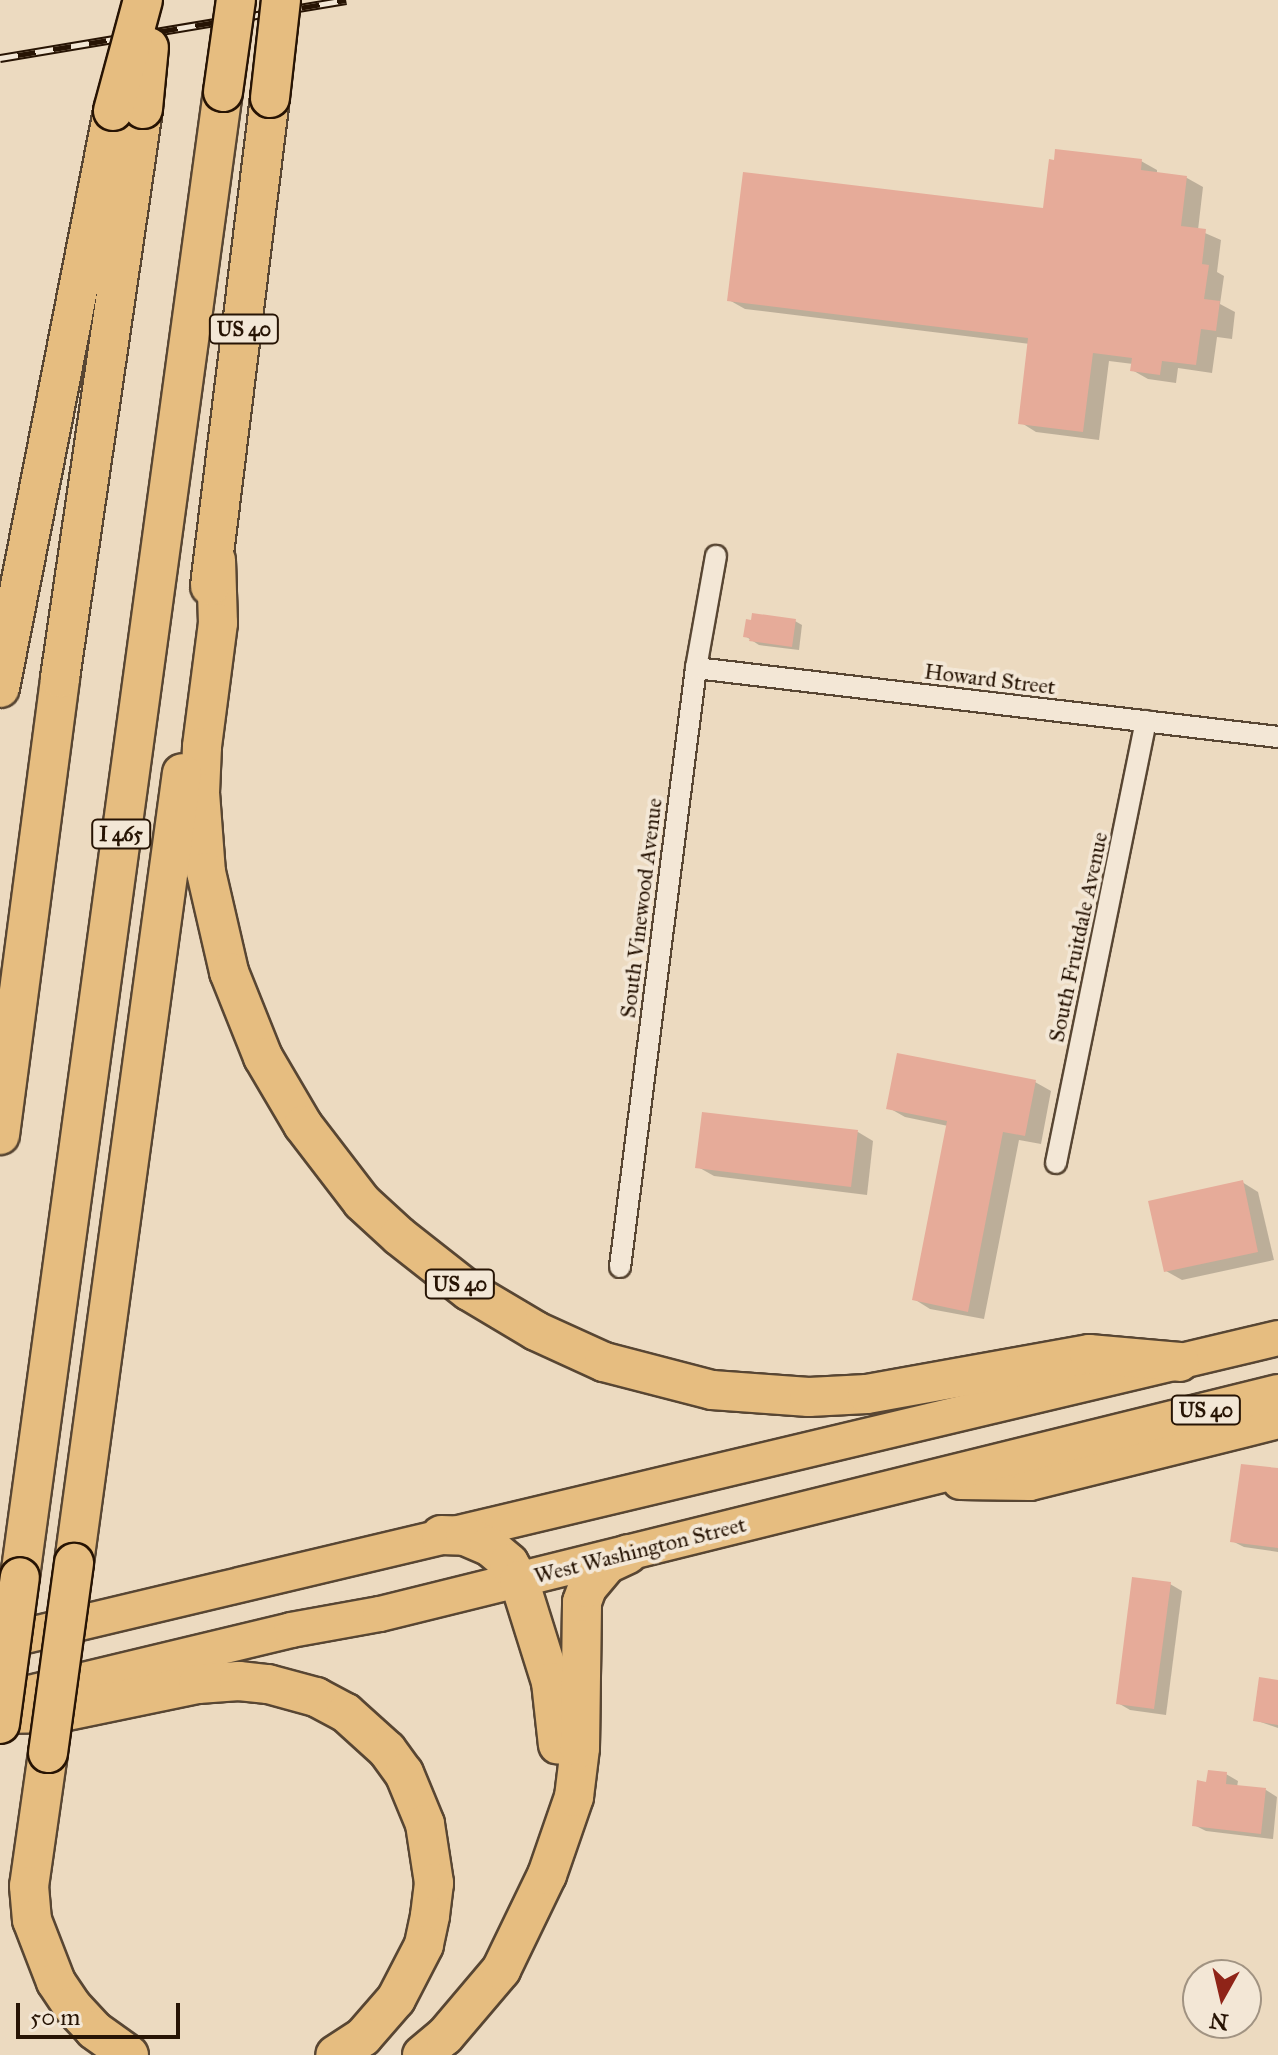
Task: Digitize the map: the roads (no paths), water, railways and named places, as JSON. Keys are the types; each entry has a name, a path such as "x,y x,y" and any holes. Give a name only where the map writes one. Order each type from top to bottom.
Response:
{"highway":[{"path":"0,1135 60,678 143,0"},
{"path":"0,688 154,0"},
{"name":"I 465","path":"0,1724 236,0"},
{"name":"US 40","path":"281,0 216,560 218,623 202,747 201,806 206,872 229,972 263,1057 295,1114 362,1202 399,1236 469,1291 536,1331 604,1362 712,1390 809,1397 867,1394 1089,1354 1180,1362"},
{"path":"129,2055 94,2030 72,2006 46,1960 32,1920 29,1886 203,621 216,560"},
{"path":"441,1535 465,1536 489,1546 509,1563 519,1580 535,1622 551,1682 558,1750 558,1839"},
{"path":"422,2055 445,2036 501,1970 536,1903 574,1797 580,1748 582,1602 587,1588 607,1564 628,1554"},
{"path":"0,1714 58,1713 198,1684 253,1682 316,1697 346,1713 387,1750 404,1773 425,1824 434,1883 430,1916 424,1945 396,1999 363,2037 335,2055"}],"main road":[{"path":"0,1642 1278,1338"},
{"name":"West Washington Street","path":"0,1700 628,1554 907,1481 1278,1392"},
{"path":"907,1481 1030,1483 1278,1421"}],"street":[{"name":"South Vinewood Avenue","path":"620,1267 696,668 716,556"},
{"name":"Howard Street","path":"696,668 1278,737"},
{"name":"South Fruitdale Avenue","path":"1056,1163 1146,721"}],"railway":[{"path":"0,58 346,0"}]}
